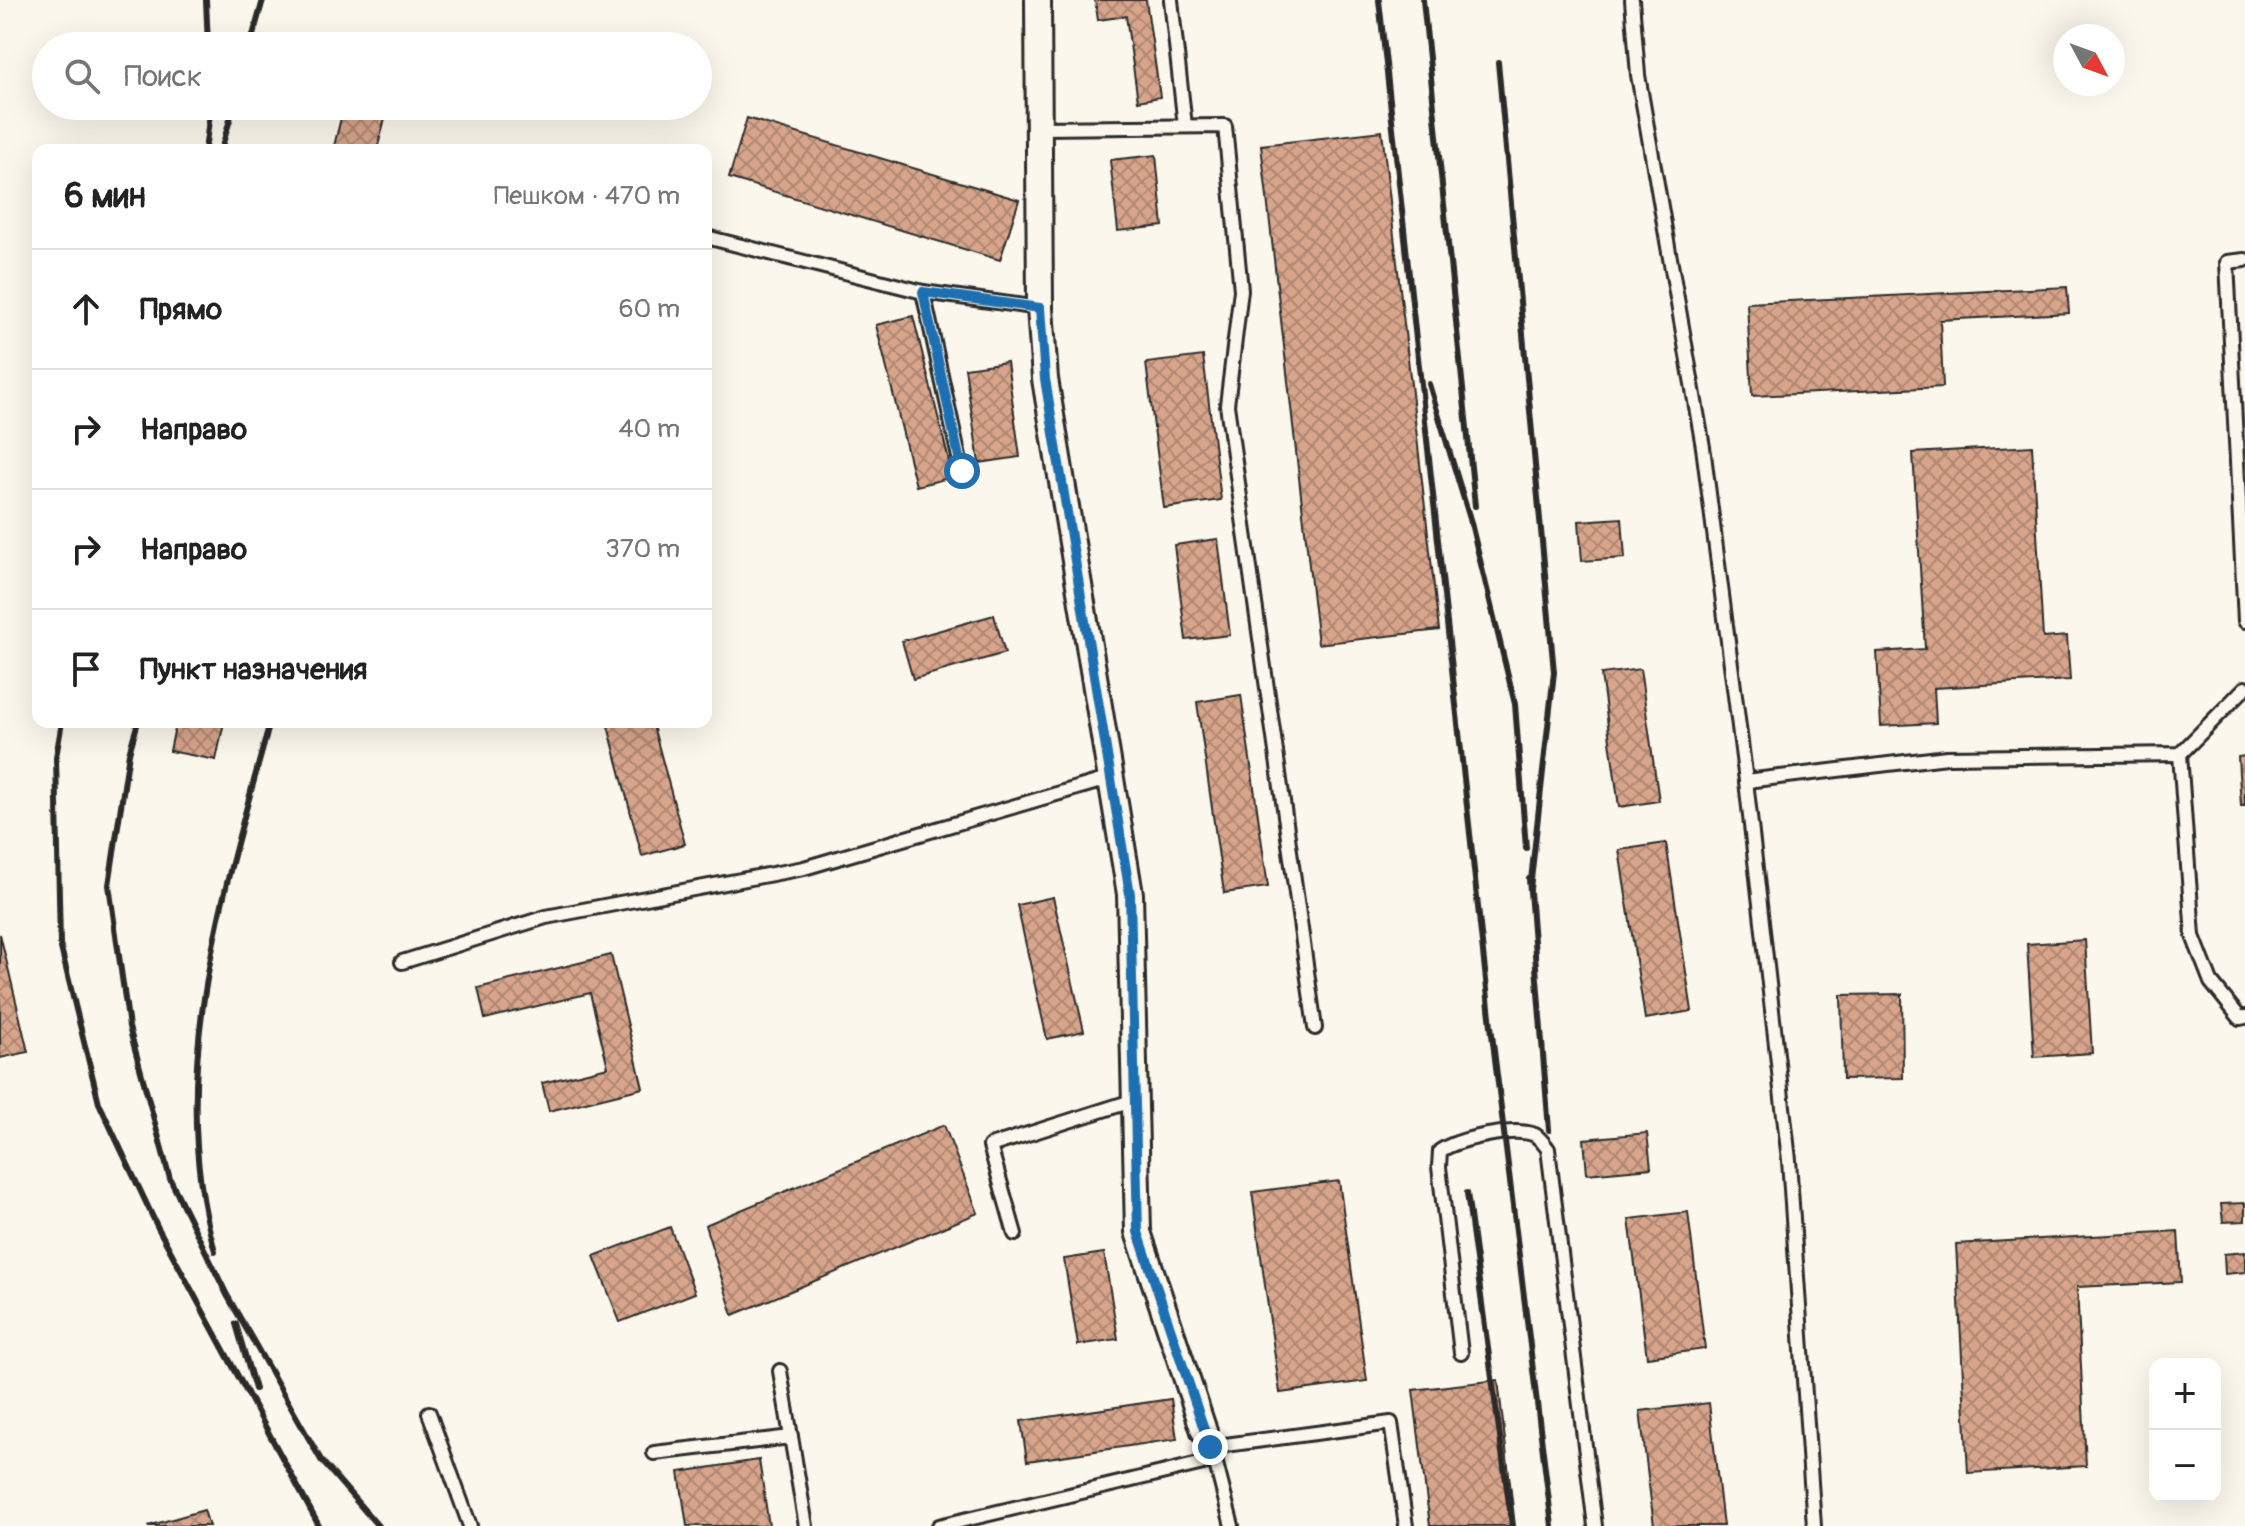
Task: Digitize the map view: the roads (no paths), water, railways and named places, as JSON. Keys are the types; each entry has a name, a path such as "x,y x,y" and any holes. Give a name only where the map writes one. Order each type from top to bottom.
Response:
{"street":[{"path":"1038,0 1040,308 1045,379 1130,894 1138,1232 1207,1439"}],"lane":[{"path":"1171,0 1185,126"},
{"path":"1632,0 1638,75 1703,447 1746,781 1789,1160 1814,1526"},
{"path":"1039,128 1225,126 1241,290 1227,405 1315,1028"},
{"path":"712,239 923,292 1040,308"},
{"path":"2245,260 2227,262 2245,621"},
{"path":"923,292 962,471"},
{"path":"1746,781 1947,757 2180,754 2245,688"},
{"path":"2180,754 2193,936 2211,982 2240,1018 2245,1017"},
{"path":"402,962 546,917 804,868 1111,778"},
{"path":"1015,1234 990,1146 1135,1100"},
{"path":"1461,1353 1440,1151 1452,1143 1519,1131 1537,1136 1548,1149 1595,1526"},
{"path":"780,1371 806,1526"},
{"path":"429,1413 470,1526"},
{"path":"1232,1526 1216,1460 1207,1439 1391,1423 1406,1526"},
{"path":"654,1453 791,1437"},
{"path":"939,1526 1216,1460"}],"railway":[{"path":"206,0 207,32"},
{"path":"254,32 263,0"},
{"path":"1379,0 1491,1026 1552,1526"},
{"path":"1423,0 1475,506"},
{"path":"1498,62 1554,672 1530,889"},
{"path":"206,144 209,120"},
{"path":"223,144 230,120"},
{"path":"1429,384 1470,519 1515,704 1526,848"},
{"path":"61,728 56,757 60,944 99,1103 157,1226 319,1526"},
{"path":"136,728 129,753 109,885 129,1027 170,1179 227,1295 321,1460 378,1526"},
{"path":"215,1251 201,1185 196,1118 198,1051 206,984 219,918 268,728"},
{"path":"1529,879 1549,1130"},
{"path":"1467,1193 1512,1526"},
{"path":"236,1324 255,1389"}]}
